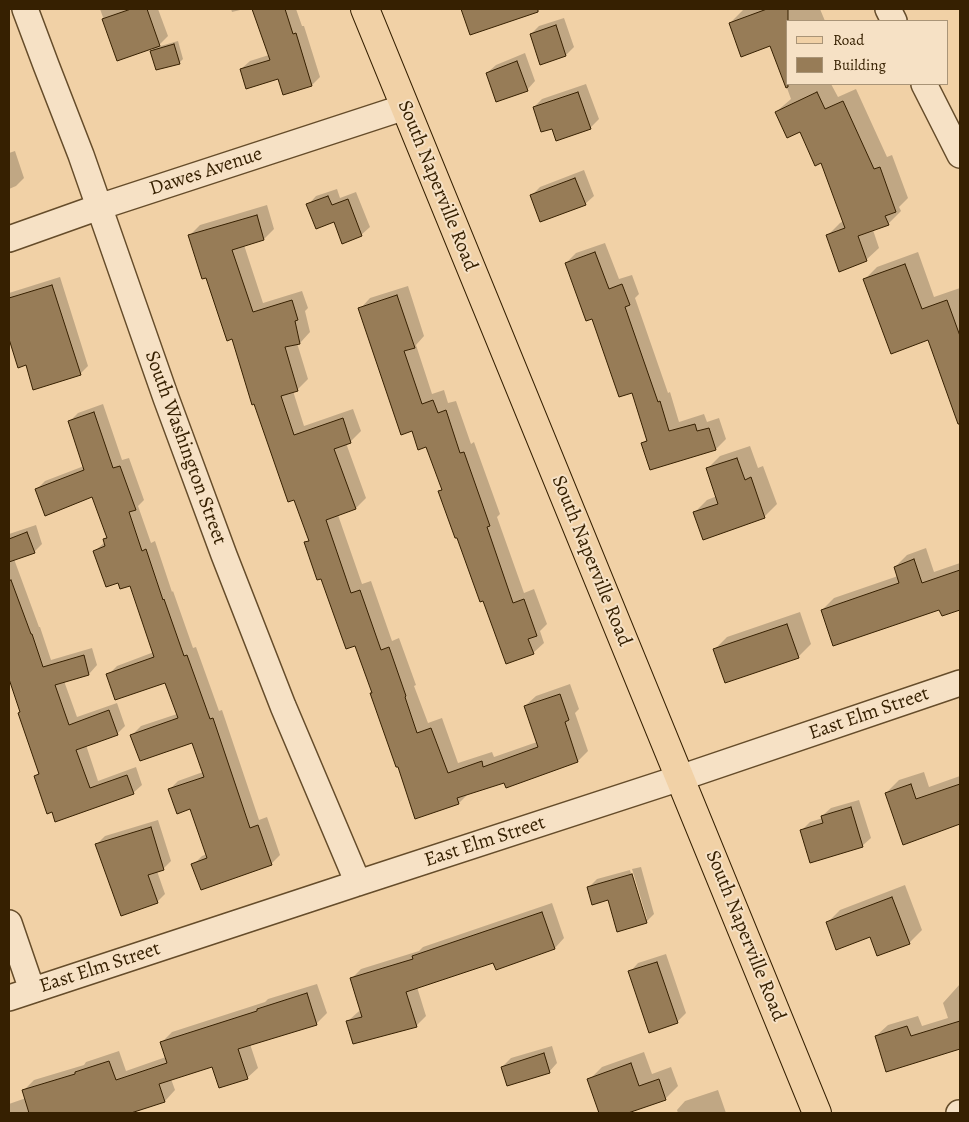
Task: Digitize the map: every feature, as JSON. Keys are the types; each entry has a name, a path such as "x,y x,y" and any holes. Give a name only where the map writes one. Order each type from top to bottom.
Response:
{"main road":[{"name":"South Naperville Road","path":"365,9 818,1113"}],"street":[{"name":"South Washington Street","path":"25,9 80,155 224,555 283,706 336,835 358,883"},
{"path":"925,85 960,155"},
{"name":"Dawes Avenue","path":"9,239 405,107"},
{"name":"East Elm Street","path":"9,998 680,778 960,683"},
{"path":"9,923 32,990"}],"building":[{"path":"131,9 147,9 160,46 117,61 102,19"},
{"path":"252,9 285,9 293,34 296,33 312,86 283,95 278,79 246,89 240,69 270,60"},
{"path":"461,9 538,9 538,12 470,35"},
{"path":"767,9 788,9 788,20 786,20 786,85 788,87 786,88 770,46 741,57 729,23"},
{"path":"556,25 566,56 540,65 530,34"},
{"path":"174,44 180,64 156,70 150,51"},
{"path":"517,61 528,91 496,102 486,73"},
{"path":"578,92 591,129 556,141 552,129 541,132 533,107"},
{"path":"817,92 825,109 843,101 874,169 880,167 896,212 885,216 889,225 858,236 867,261 839,272 826,235 845,228 821,163 815,166 800,132 787,138 775,112"},
{"path":"575,178 586,205 540,222 530,195"},
{"path":"328,196 332,205 348,199 362,236 342,244 334,222 316,229 306,204"},
{"path":"257,215 264,240 232,250 253,312 292,300 298,320 295,321 300,344 285,347 298,391 281,396 294,435 343,418 351,443 334,449 356,509 326,520 351,593 360,590 381,650 389,647 417,733 431,728 448,773 482,761 483,767 538,747 524,706 560,694 569,720 565,722 578,762 506,788 504,783 457,798 459,804 415,819 355,646 346,649 321,579 317,580 304,542 309,541 294,500 288,502 254,404 252,405 232,339 227,341 206,278 202,279 188,235"},
{"path":"595,252 609,289 622,284 630,305 625,307 658,402 660,401 669,431 695,424 697,431 709,428 716,450 650,470 641,443 647,441 632,393 619,397 592,319 586,321 565,263"},
{"path":"905,264 922,309 947,300 960,336 960,424 958,424 928,340 891,354 863,279"},
{"path":"52,285 81,375 33,390 26,365 18,368 9,339 9,298"},
{"path":"397,295 415,348 404,351 422,404 433,400 438,413 446,410 460,453 464,452 490,526 487,527 513,603 524,599 537,636 528,639 534,654 506,664 483,601 480,602 457,538 455,538 438,491 442,490 426,447 418,450 412,431 401,435 358,308"},
{"path":"94,412 113,468 120,466 136,510 129,512 142,551 146,549 184,656 187,655 210,719 213,718 250,828 258,825 272,865 201,890 191,864 207,858 190,809 177,814 168,789 204,777 192,743 140,761 130,735 178,718 165,683 115,700 106,674 154,657 130,586 120,589 118,583 106,587 93,551 105,546 103,539 107,538 92,497 45,516 35,489 84,470 68,421"},
{"path":"737,458 745,480 751,477 765,518 703,540 693,512 718,504 706,468"},
{"path":"27,532 35,553 9,562 9,539"},
{"path":"914,559 922,583 960,570 960,610 942,616 939,610 833,646 821,610 899,583 894,567"},
{"path":"11,580 43,667 84,655 89,675 55,685 69,725 109,710 118,735 76,750 90,788 127,775 134,794 55,822 52,812 47,814 34,776 39,774 18,713 20,712 9,679 9,581"},
{"path":"787,624 799,658 725,683 713,649"},
{"path":"911,784 916,799 960,784 960,824 903,845 885,793"},
{"path":"851,807 863,847 810,863 800,830 823,823 821,816"},
{"path":"151,827 164,870 148,875 158,903 121,916 95,844"},
{"path":"632,874 647,923 617,932 608,900 592,905 587,887"},
{"path":"892,897 910,944 877,956 870,937 836,950 826,922"},
{"path":"542,912 555,949 496,970 493,963 406,992 417,1027 353,1044 346,1021 362,1017 350,978 413,959 412,956"},
{"path":"657,962 678,1023 649,1033 628,971"},
{"path":"307,993 317,1025 238,1049 248,1079 219,1088 212,1067 159,1084 165,1102 131,1113 29,1113 22,1090 75,1074 75,1072 109,1061 116,1080 167,1063 160,1042"},
{"path":"960,1021 960,1049 886,1072 875,1036 907,1026 911,1036"},
{"path":"544,1053 550,1073 507,1086 501,1067"},
{"path":"631,1063 639,1086 659,1079 666,1100 628,1113 599,1113 587,1079"}]}
